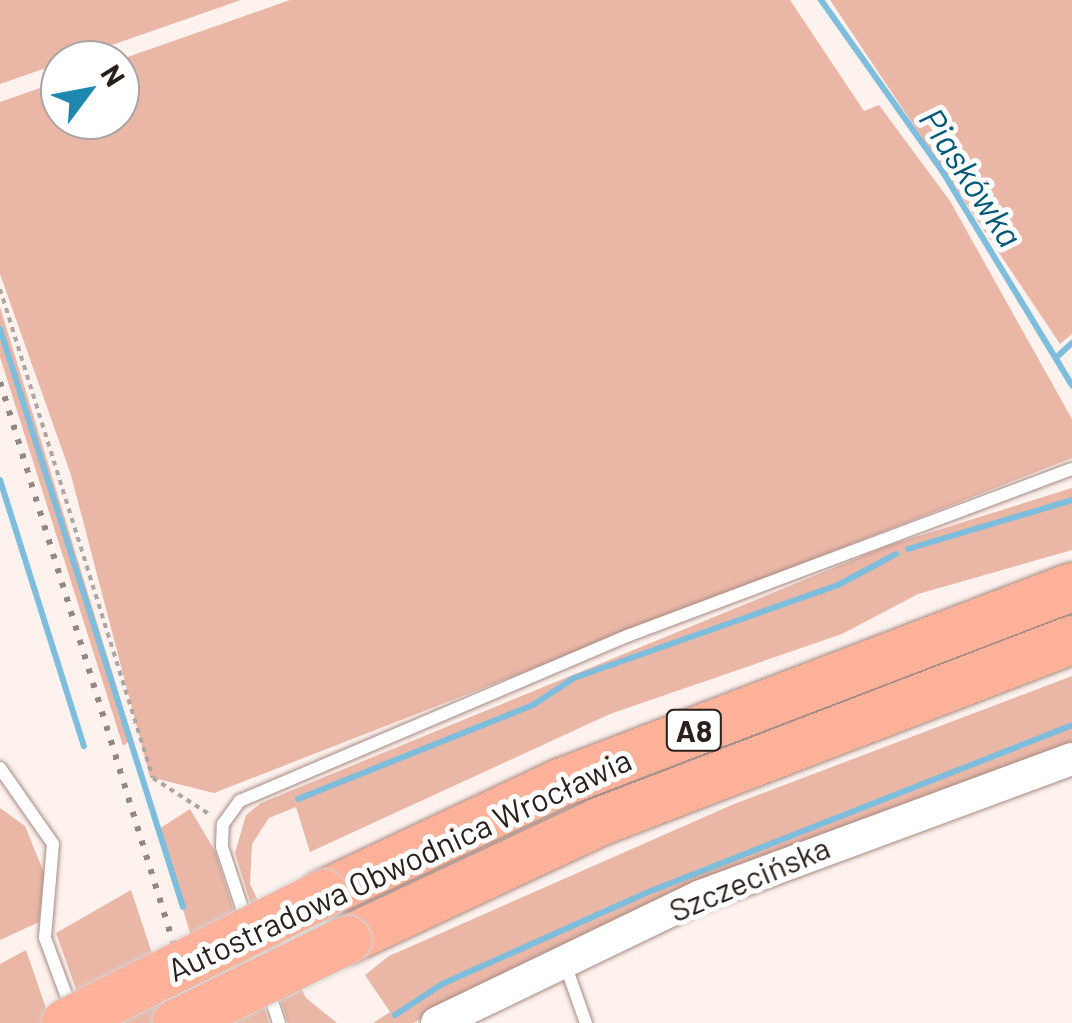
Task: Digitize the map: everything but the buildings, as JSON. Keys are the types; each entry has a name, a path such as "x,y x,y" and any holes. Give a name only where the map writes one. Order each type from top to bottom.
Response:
{"highway":[{"name":"Autostradowa Obwodnica Wrocławia","path":"66,1023 324,894 560,784 1072,587"},
{"name":"Autostradowa Obwodnica Wrocławia","path":"176,1023 599,822 1072,640"}],"street":[{"name":"Szczecińska","path":"437,1023 563,959 846,838 1072,759"}],"lane":[{"path":"279,1023 223,824 270,786 610,644 1072,468"},
{"path":"0,768 54,844 46,938 76,1023"},
{"path":"563,959 586,1023"}],"path":[{"path":"0,289 153,778 223,824"}],"shaded area":[{"path":"0,0 241,0 126,40 40,40 40,70 0,84"},
{"path":"290,0 790,0 864,111 879,105 950,201 1072,419 1072,458 214,793 150,777 71,475 0,274 0,102 40,88 40,140 140,140 140,53"},
{"path":"830,0 1072,0 1072,334 1060,344"},
{"path":"0,307 125,714 131,740 123,746 0,357"},
{"path":"1072,488 1072,550 918,594 842,634 610,714 310,852 296,807 269,818 252,844 250,884 306,998 337,1023 288,1023 235,853 246,815 261,803 887,546"},
{"path":"1072,676 1072,743 693,886 413,1023 373,1023 390,1012 365,975 389,956 734,804"},
{"path":"0,808 25,826 44,873 39,922 0,940"},
{"path":"190,809 215,851 269,1023 217,1023 159,829"},
{"path":"131,890 175,1023 88,1023 56,933"},
{"path":"26,950 51,1023 0,1023 0,964"}],"waterway":[{"name":"Piaskówka","path":"821,0 944,174 1072,385"},
{"path":"0,329 183,907"},
{"path":"1058,356 1072,343"},
{"path":"0,480 84,746"},
{"path":"908,549 1072,500"},
{"path":"298,799 533,705 574,678 838,585 896,554"},
{"path":"395,1015 442,984 651,891 1072,725"}],"railway":[{"path":"0,382 198,1023"}]}
